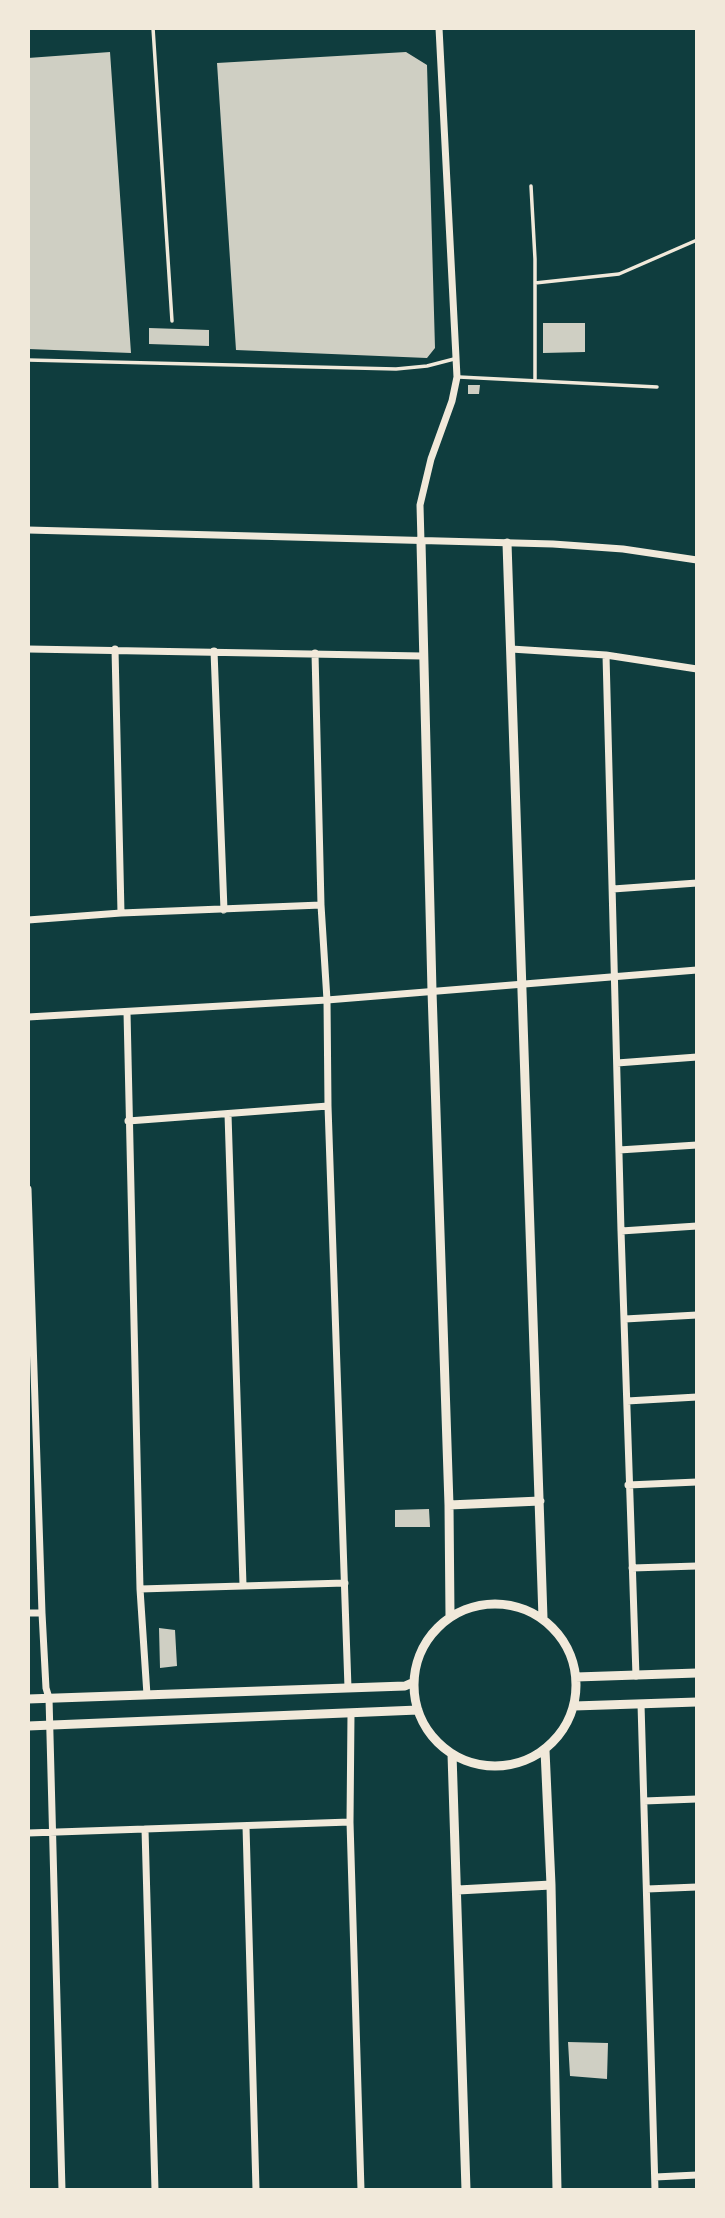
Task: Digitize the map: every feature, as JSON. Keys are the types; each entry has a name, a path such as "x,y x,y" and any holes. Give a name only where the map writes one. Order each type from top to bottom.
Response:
{"street":[{"path":"439,28 457,377 431,458 420,505 450,1616"},
{"path":"28,530 507,543 623,549 697,560"},
{"path":"507,543 543,1618"},
{"path":"28,649 422,656"},
{"path":"115,649 121,913"},
{"path":"511,649 606,654 697,669"},
{"path":"214,651 224,910"},
{"path":"315,653 348,1688"},
{"path":"606,654 628,1485 636,1676"},
{"path":"613,889 697,883"},
{"path":"28,920 121,913 321,905"},
{"path":"28,1017 327,1000 697,970"},
{"path":"127,1012 140,1589 147,1695"},
{"path":"617,1063 697,1057"},
{"path":"128,1121 328,1106"},
{"path":"228,1114 243,1585"},
{"path":"619,1150 697,1145"},
{"path":"28,1189 31,1395 48,1698 62,2190"},
{"path":"621,1231 697,1226"},
{"path":"625,1319 697,1315"},
{"path":"627,1401 697,1397"},
{"path":"628,1485 697,1482"},
{"path":"449,1505 540,1501"},
{"path":"632,1568 697,1566"},
{"path":"140,1589 345,1583"},
{"path":"487,1603 526,1609 543,1618 568,1648 576,1677 574,1706 563,1731 544,1750 523,1762 499,1767 474,1764 452,1754 437,1742 418,1710 414,1682 424,1645 435,1629 450,1616 487,1603"},
{"path":"28,1613 42,1613"},
{"path":"576,1677 697,1673"},
{"path":"28,1699 405,1686 414,1682"},
{"path":"574,1706 697,1702"},
{"path":"640,1704 655,2190"},
{"path":"28,1726 418,1710"},
{"path":"351,1714 350,1822 361,2190"},
{"path":"544,1750 551,1885 557,2190"},
{"path":"452,1754 466,2190"},
{"path":"644,1801 697,1799"},
{"path":"28,1833 350,1822"},
{"path":"246,1826 256,2190"},
{"path":"145,1829 155,2190"},
{"path":"457,1890 551,1885"},
{"path":"647,1889 697,1888"},
{"path":"655,2177 697,2175"}],"lane":[{"path":"153,28 172,321"},
{"path":"531,186 535,381"},
{"path":"535,283 618,274 697,240"},
{"path":"28,360 396,369 428,366 456,359"},
{"path":"457,377 657,387"}],"building":[{"path":"110,52 131,353 28,349 28,58"},
{"path":"406,52 427,65 435,348 427,358 236,350 217,63"},
{"path":"543,323 585,323 585,352 543,353"},
{"path":"149,328 209,330 209,346 149,344"},
{"path":"468,385 480,385 479,394 468,394"},
{"path":"429,1509 430,1527 395,1527 395,1510"},
{"path":"159,1628 175,1630 177,1666 160,1668"},
{"path":"568,2042 608,2043 607,2079 570,2076"}]}
